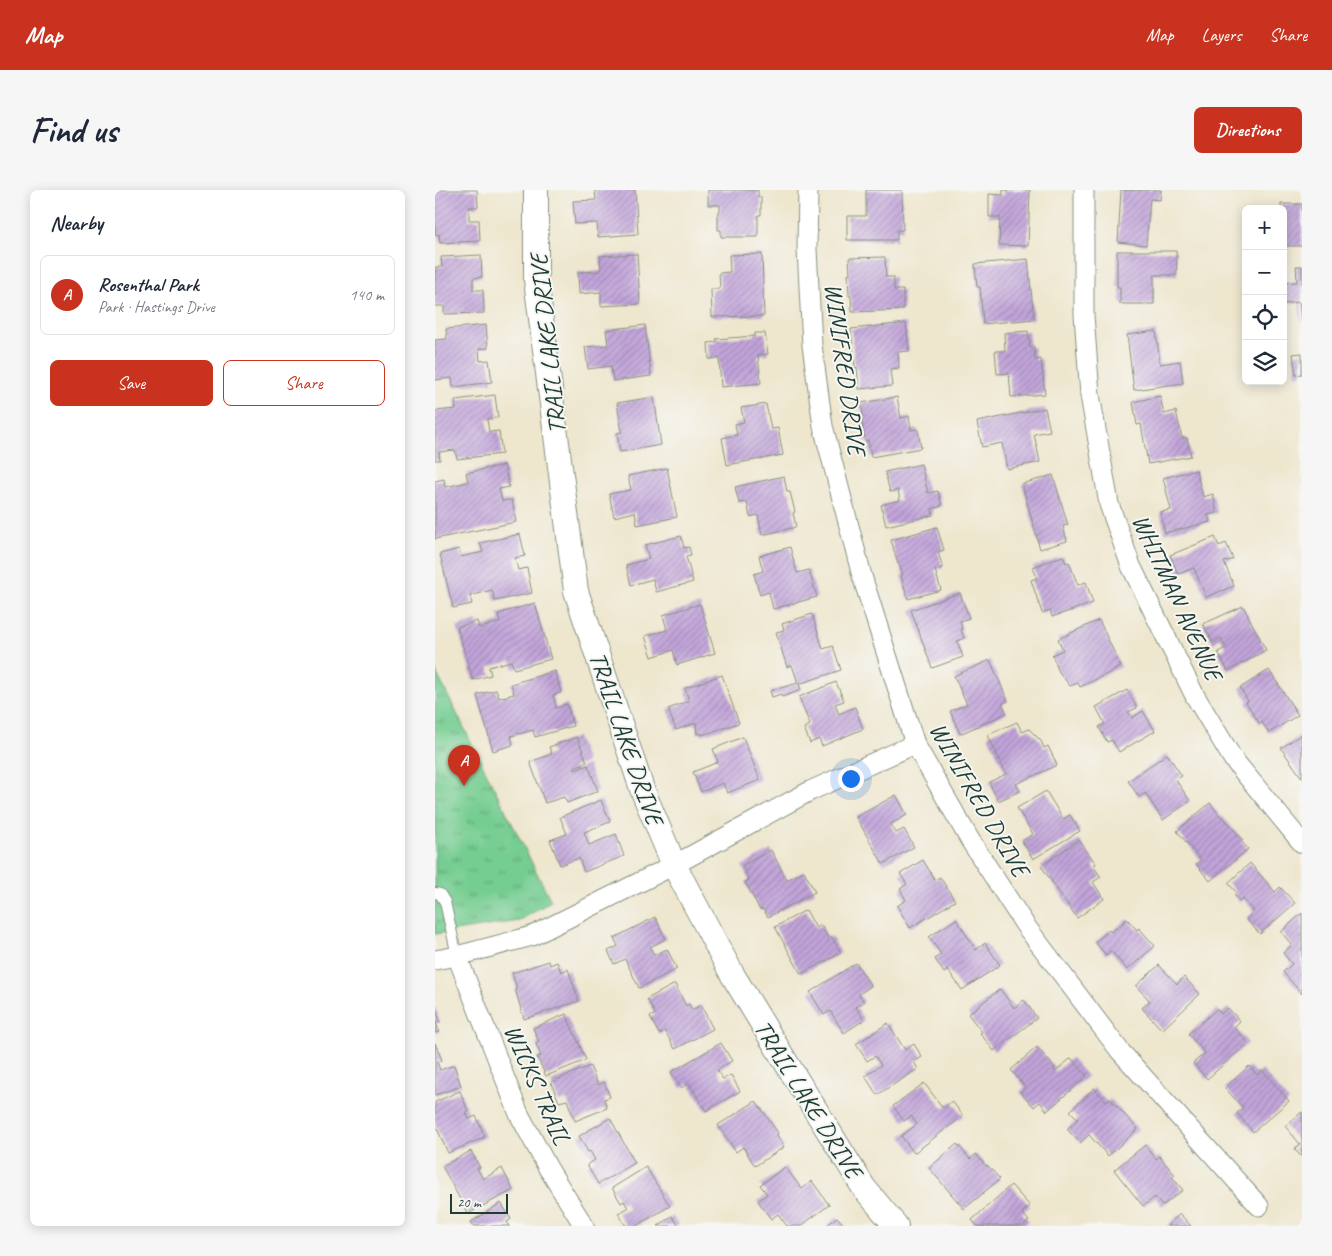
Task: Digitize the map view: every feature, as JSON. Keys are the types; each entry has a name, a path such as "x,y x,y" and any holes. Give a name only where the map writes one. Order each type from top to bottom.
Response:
{"street":[{"name":"TRAIL LAKE DRIVE","path":"536,190 536,280 576,591 642,789 674,864 733,974 864,1188 896,1226"},
{"name":"WINIFRED DRIVE","path":"808,190 807,249 811,335 823,426 862,576 915,744 970,840 1025,925 1120,1052 1259,1206"},
{"name":"WHITMAN AVENUE","path":"1084,190 1084,315 1090,394 1109,504 1131,566 1195,696 1233,759 1302,843"},
{"path":"435,960 532,936 674,864 810,791 915,744"},
{"name":"WICKS TRAIL","path":"457,956 519,1114 547,1168 584,1226"}],"lane":[{"path":"435,893 440,894 445,902 457,956"}],"green space":[{"path":"435,670 551,901 519,921 435,934"}],"building":[{"path":"435,190 477,190 478,207 469,207 469,220 479,220 480,241 440,243 439,234 435,235"},
{"path":"595,190 635,190 638,234 598,237 597,223 575,224 573,201 596,200"},
{"path":"708,190 758,190 758,197 761,197 761,215 758,215 758,237 721,237 721,230 718,230 720,205 708,205"},
{"path":"866,190 902,190 903,230 897,230 897,240 847,240 847,216 866,216"},
{"path":"1003,190 1030,190 1028,246 999,245 1000,217 989,217 989,194 1003,195"},
{"path":"1121,190 1161,190 1160,200 1150,199 1146,245 1118,242"},
{"path":"1302,204 1302,246 1287,246 1287,205 1281,205"},
{"path":"1117,251 1176,251 1177,275 1154,275 1154,304 1120,304 1120,287 1117,287"},
{"path":"637,254 640,304 601,306 601,292 579,294 578,272 601,271 600,256"},
{"path":"762,254 764,316 712,317 711,289 720,289 719,273 730,272 729,255"},
{"path":"481,255 482,277 473,278 473,290 483,290 484,313 444,314 444,306 435,306 435,267 442,267 441,257"},
{"path":"885,257 886,277 894,277 894,290 903,290 903,310 852,312 851,296 849,296 849,258"},
{"path":"1028,259 1034,319 983,324 980,287 977,287 975,264"},
{"path":"1296,266 1302,266 1302,321 1299,302 1287,304 1287,283 1297,282"},
{"path":"906,323 909,351 898,352 899,368 890,369 892,386 859,389 851,329"},
{"path":"486,325 488,348 479,349 480,361 489,360 492,382 453,387 452,378 435,380 435,340 447,339 446,329"},
{"path":"645,325 651,376 613,381 611,366 588,369 585,347 608,345 606,330"},
{"path":"1028,331 1030,348 1034,347 1035,360 1041,359 1045,394 1011,397 1009,373 997,374 995,351 1005,351 1004,333"},
{"path":"1156,331 1160,364 1180,361 1183,383 1134,390 1127,335"},
{"path":"755,333 765,333 768,354 758,355 761,383 721,387 719,358 709,359 708,343 717,342 716,339 755,336"},
{"path":"1302,353 1302,374 1296,375 1293,354"},
{"path":"495,395 498,418 487,419 489,432 499,431 502,454 457,459 455,450 439,452 440,460 435,460 435,411 456,409 455,400"},
{"path":"1160,396 1164,414 1176,411 1182,438 1187,438 1191,456 1148,464 1141,424 1137,425 1133,402"},
{"path":"654,397 661,445 620,452 617,433 622,432 617,403"},
{"path":"897,397 901,418 909,416 911,430 918,429 921,448 871,457 868,440 865,441 861,403"},
{"path":"766,404 771,429 778,428 783,455 727,465 722,438 737,435 735,424 744,422 741,408"},
{"path":"1045,408 1050,431 1034,434 1040,462 1007,469 1002,443 982,447 977,422"},
{"path":"921,464 928,493 938,491 942,506 932,509 933,515 886,526 881,505 900,500 898,490 890,492 885,472"},
{"path":"504,465 509,487 499,489 502,501 512,500 516,522 435,539 435,481 444,479 445,487 468,482 466,473"},
{"path":"667,468 677,517 637,525 635,512 614,517 609,494 631,490 628,476"},
{"path":"1196,470 1203,497 1213,494 1217,513 1208,515 1210,522 1165,533 1160,512 1171,510 1163,478"},
{"path":"1053,475 1068,525 1063,526 1067,541 1040,549 1022,484"},
{"path":"784,476 787,492 790,492 795,512 793,513 796,527 762,535 758,515 750,517 747,502 739,503 735,487"},
{"path":"937,527 944,550 938,552 943,568 935,570 941,590 908,599 901,576 903,575 891,540"},
{"path":"520,534 525,556 515,558 518,570 527,568 532,593 495,601 492,590 470,596 472,604 453,608 440,554 459,549 461,557 483,552 480,543"},
{"path":"681,536 684,548 689,547 691,555 686,556 693,582 656,592 653,579 631,585 626,565 649,559 645,545"},
{"path":"1215,537 1219,546 1226,543 1233,559 1224,562 1234,586 1206,597 1194,568 1178,574 1170,555"},
{"path":"790,547 797,573 809,570 817,597 773,609 769,592 760,595 754,574 763,571 759,556"},
{"path":"1063,556 1066,563 1069,562 1078,585 1086,582 1093,603 1052,617 1050,610 1042,613 1031,580 1037,578 1033,567"},
{"path":"960,593 969,618 960,621 964,638 957,641 963,657 932,668 911,610"},
{"path":"535,603 551,659 514,669 511,661 489,667 491,675 473,680 457,627 477,621 479,628 500,622 498,614"},
{"path":"700,604 715,653 677,665 673,650 652,657 645,636 667,630 663,615"},
{"path":"1243,606 1266,650 1228,671 1218,652 1226,648 1221,638 1213,643 1203,624"},
{"path":"812,614 823,649 833,646 841,670 799,684 801,690 782,697 781,694 772,697 770,691 798,683 792,665 787,667 776,632 784,630 782,624"},
{"path":"1099,620 1121,667 1080,687 1078,683 1070,686 1059,672 1052,655 1063,650 1058,639"},
{"path":"990,660 1008,701 1002,704 1007,713 960,734 950,711 967,704 954,676"},
{"path":"1269,670 1298,715 1269,733 1262,722 1259,723 1240,688"},
{"path":"555,671 561,693 553,695 556,708 567,704 573,726 535,737 533,730 511,736 513,745 493,751 477,695 496,690 499,698 514,694 511,684"},
{"path":"722,675 739,723 702,735 701,733 697,734 696,723 676,730 668,709 689,701 685,688"},
{"path":"836,682 844,701 835,704 839,714 855,707 863,729 822,746 819,739 810,743 804,728 810,725 799,697"},
{"path":"1127,690 1137,708 1128,712 1132,718 1143,711 1155,731 1119,752 1112,740 1107,742 1099,727 1105,724 1096,707"},
{"path":"1017,722 1022,732 1029,729 1041,741 1044,748 1048,746 1057,765 1016,784 1020,791 998,801 989,782 1006,774 988,735"},
{"path":"1302,734 1302,778 1281,748"},
{"path":"577,737 587,762 574,767 575,770 588,765 598,791 567,803 564,797 545,803 530,762 552,754 549,747"},
{"path":"743,737 760,780 727,793 723,783 701,792 693,772 718,762 713,749"},
{"path":"1167,754 1182,776 1176,780 1190,801 1163,820 1145,793 1139,797 1128,781"},
{"path":"1046,791 1063,819 1070,815 1080,831 1033,859 1022,841 1033,834 1017,808"},
{"path":"896,795 907,815 891,824 896,833 904,829 914,847 883,864 856,817"},
{"path":"601,800 610,822 584,832 589,845 616,834 624,856 584,872 579,858 560,865 550,840 567,834 560,817"},
{"path":"1210,803 1243,840 1241,841 1248,849 1210,881 1196,864 1201,860 1177,831"},
{"path":"1079,840 1096,864 1093,866 1101,877 1093,882 1104,899 1077,918 1041,866"},
{"path":"771,850 787,880 804,871 815,892 768,917 763,909 760,910 745,882 749,880 742,866"},
{"path":"923,860 935,880 940,877 955,901 910,928 897,906 906,900 900,889 907,884 900,874"},
{"path":"1250,863 1275,892 1280,887 1295,903 1260,934 1246,919 1254,911 1243,899 1240,902 1234,895 1237,893 1228,883"},
{"path":"806,910 816,928 821,925 828,938 831,936 841,953 801,974 775,927"},
{"path":"1302,913 1302,994 1283,972 1292,964 1283,953 1292,945 1281,932"},
{"path":"655,917 666,939 650,947 654,955 667,949 677,969 639,988 625,959 614,964 608,951 618,946 614,938"},
{"path":"956,919 976,950 985,943 1000,965 962,990 948,970 944,973 935,959 941,954 929,937"},
{"path":"1127,919 1137,930 1139,928 1155,946 1127,970 1111,951 1106,955 1095,942 1109,930 1111,932"},
{"path":"549,961 550,965 557,962 561,972 568,969 579,1001 524,1019 512,973"},
{"path":"856,963 871,986 859,994 864,1002 856,1007 864,1020 844,1033 830,1011 824,1015 810,992"},
{"path":"1159,965 1177,984 1184,977 1200,994 1162,1030 1142,1008 1150,1001 1136,986"},
{"path":"675,984 686,1006 689,1004 692,1010 701,1005 713,1029 675,1049 665,1031 659,1034 650,1017 655,1014 647,999"},
{"path":"1000,989 1014,1008 1024,1000 1037,1018 994,1051 968,1014"},
{"path":"435,1006 440,1022 436,1023 439,1032 435,1033"},
{"path":"1228,1008 1240,1021 1234,1027 1248,1043 1207,1079 1193,1063 1205,1053 1188,1034 1217,1009 1221,1014"},
{"path":"566,1014 586,1060 546,1076 537,1057 541,1056 536,1044 539,1042 533,1028"},
{"path":"888,1023 905,1050 914,1044 922,1057 914,1062 918,1069 877,1095 865,1076 881,1065 875,1056 867,1061 856,1044"},
{"path":"435,1043 442,1060 437,1062 440,1070 454,1065 461,1086 435,1095"},
{"path":"721,1043 732,1061 717,1070 723,1079 731,1075 740,1091 706,1111 689,1083 681,1088 671,1072"},
{"path":"1037,1047 1055,1068 1055,1072 1071,1058 1087,1076 1047,1111 1040,1102 1034,1107 1020,1092 1025,1087 1011,1070"},
{"path":"590,1066 598,1085 604,1082 610,1097 604,1099 607,1108 575,1121 567,1100 559,1102 551,1082"},
{"path":"1249,1066 1257,1075 1262,1070 1289,1101 1253,1132 1237,1113 1243,1108 1225,1088"},
{"path":"924,1083 943,1108 952,1101 963,1116 914,1153 901,1136 917,1124 911,1116 904,1121 893,1106"},
{"path":"1094,1088 1107,1102 1110,1099 1138,1129 1108,1156 1089,1135 1080,1143 1067,1129 1078,1119 1070,1111"},
{"path":"460,1091 469,1119 476,1116 485,1137 448,1153 435,1124 435,1102"},
{"path":"756,1101 778,1133 777,1135 784,1147 755,1166 743,1147 736,1152 718,1125"},
{"path":"1302,1112 1302,1157 1294,1149 1300,1144 1285,1126"},
{"path":"610,1118 635,1163 598,1184 587,1165 595,1160 579,1136"},
{"path":"957,1144 970,1159 976,1154 1000,1179 964,1209 929,1168"},
{"path":"1145,1145 1156,1159 1159,1156 1175,1175 1172,1177 1183,1190 1162,1206 1155,1197 1143,1206 1114,1170"},
{"path":"471,1151 480,1168 477,1168 483,1179 502,1168 513,1190 468,1214 442,1166"},
{"path":"646,1167 670,1206 636,1226 626,1226 618,1213 628,1208 624,1201 621,1203 612,1188"},
{"path":"785,1167 802,1189 812,1181 829,1205 801,1226 787,1226 778,1214 771,1219 758,1201 767,1194 760,1185"},
{"path":"1011,1185 1030,1206 1022,1213 1029,1221 1023,1226 977,1226 972,1220"},
{"path":"501,1203 511,1219 507,1222 510,1226 473,1226 471,1222"},
{"path":"1180,1214 1191,1226 1167,1226"},
{"path":"672,1216 679,1226 658,1226"},
{"path":"837,1217 845,1226 826,1226"}],"place":[{"name":"Rosenthal Park","path":"464,786"}]}
